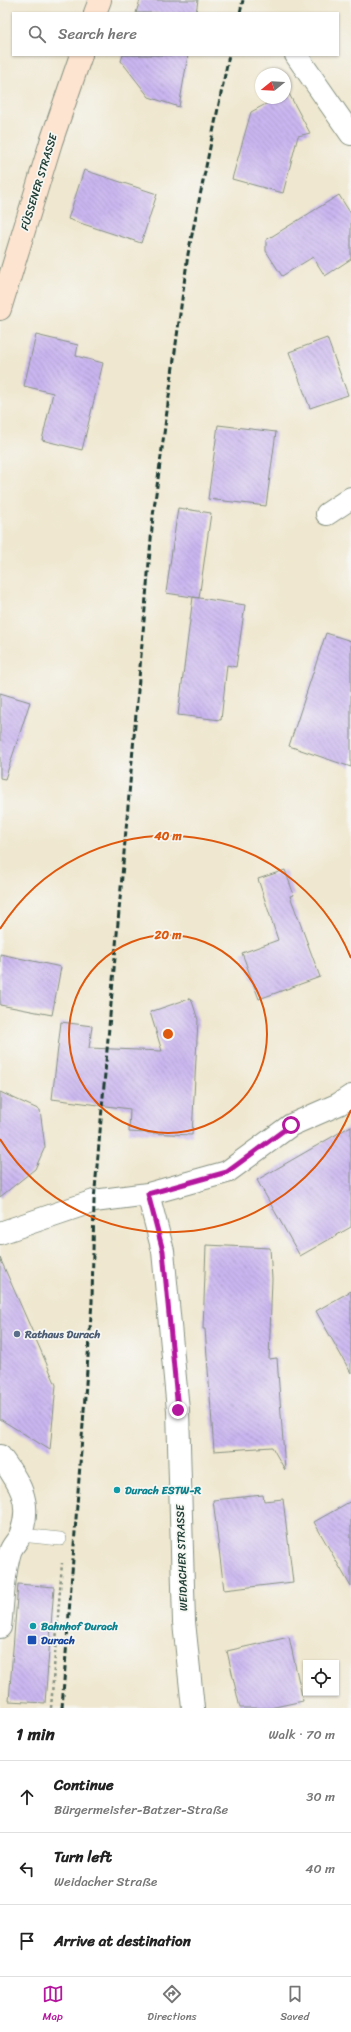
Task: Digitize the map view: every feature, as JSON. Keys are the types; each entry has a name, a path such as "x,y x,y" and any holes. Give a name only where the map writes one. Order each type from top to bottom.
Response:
{"main road":[{"path":"95,12 100,0"},
{"name":"FÜSSENER STRASSE","path":"0,307 51,142 81,56"}],"street":[{"path":"297,56 351,134"},
{"path":"327,514 351,498"},
{"path":"0,1233 94,1201 148,1194 227,1172 291,1125 339,1104 351,1096"},
{"name":"WEIDACHER STRASSE","path":"148,1194 163,1251 178,1410 184,1622 193,1708"},
{"path":"0,1456 16,1477 26,1500 26,1517 21,1535 11,1551 0,1627"}],"lane":[{"path":"21,1535 60,1539"}],"path":[{"path":"51,1708 62,1562"}],"building":[{"path":"140,0 198,0 196,12 136,12"},
{"path":"123,56 188,56 179,107 149,97 121,61"},
{"path":"291,98 310,133 298,136 283,193 232,179 251,112 266,104 291,104"},
{"path":"84,170 157,194 141,243 68,219"},
{"path":"339,195 351,214 351,259 325,276 313,257 282,276 266,251 266,240"},
{"path":"36,335 78,345 76,356 103,363 82,450 42,440 53,393 24,386"},
{"path":"327,338 348,395 310,408 289,352"},
{"path":"218,425 276,432 266,506 208,499"},
{"path":"178,508 211,513 199,598 166,593"},
{"path":"193,597 245,605 236,667 227,665 221,720 178,715"},
{"path":"326,633 351,641 351,767 289,746"},
{"path":"0,693 30,702 5,779 0,778"},
{"path":"285,870 294,895 290,896 320,977 259,999 242,953 278,940 258,879"},
{"path":"0,954 61,967 52,1015 0,1005"},
{"path":"191,998 198,1020 192,1135 129,1132 130,1109 52,1099 61,1022 92,1026 89,1048 162,1051 150,1012"},
{"path":"0,1092 40,1110 45,1147 35,1169 0,1197"},
{"path":"351,1126 351,1227 300,1256 257,1180"},
{"path":"206,1245 270,1248 272,1279 269,1359 277,1358 285,1470 272,1447 214,1451 205,1329 203,1329"},
{"name":"Rathaus Durach","path":"0,1258 56,1385 50,1450 0,1419"},
{"path":"351,1291 351,1373 316,1311"},
{"path":"263,1495 264,1501 283,1499 293,1582 224,1590 213,1500"},
{"path":"351,1501 351,1587 314,1522"},
{"name":"Bahnhof Durach","path":"18,1584 54,1587 45,1703 9,1701"},
{"path":"289,1637 303,1701 270,1708 240,1708 227,1651"}],"railway":[{"path":"240,12 243,0"},
{"path":"62,1708 92,1302 94,1201 153,516 188,254 229,56"}],"place":[{"name":"Rathaus Durach","path":"17,1334"},
{"name":"Durach ESTW-R","path":"117,1490"},
{"name":"Bahnhof Durach","path":"33,1626"},
{"name":"Durach","path":"32,1640"}],"route":[{"path":"178,1410 163,1251 148,1194 227,1172 291,1125"}]}
